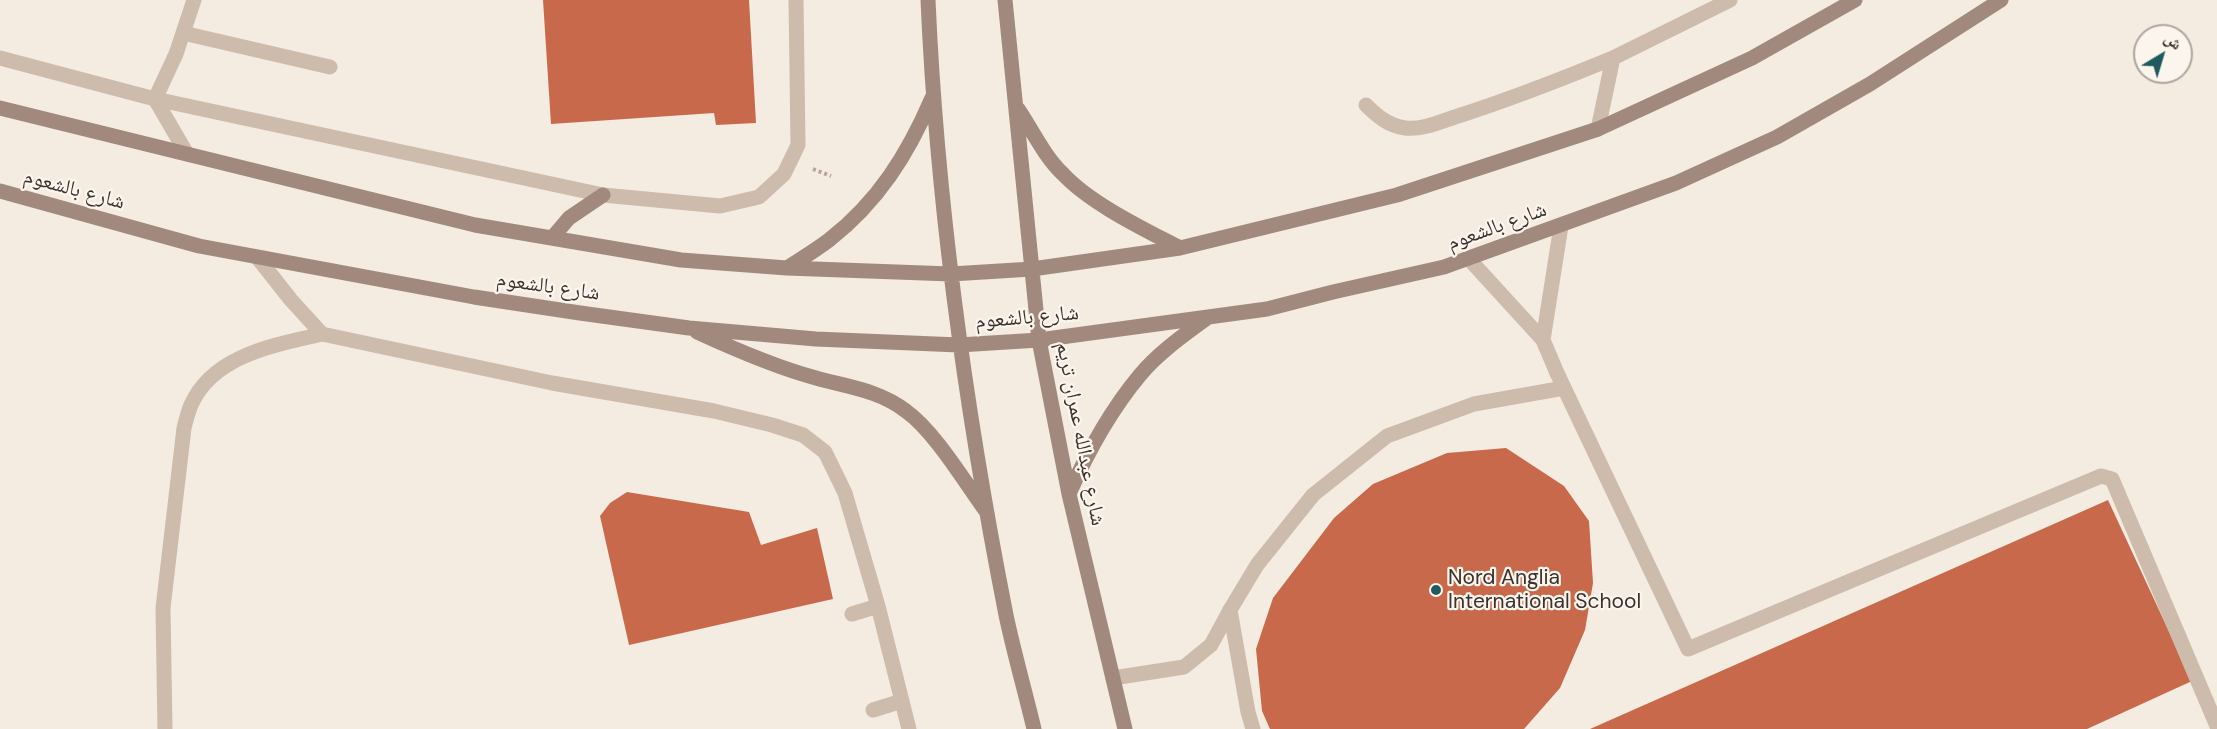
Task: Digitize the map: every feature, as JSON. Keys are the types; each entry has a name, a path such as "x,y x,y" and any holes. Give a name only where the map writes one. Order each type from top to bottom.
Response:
{"street":[{"path":"156,99 194,0"},
{"path":"0,58 156,99 603,195 720,206 759,197 784,174 798,145 796,0"},
{"path":"928,0 932,98 959,345 1007,616 1034,729"},
{"name":"شارع عبدالله عمران تريم","path":"1005,0 1039,340 1069,494 1125,729"},
{"path":"1366,105 1374,113 1394,125 1404,128 1427,126 1490,106 1613,58 1730,0"},
{"path":"0,108 476,225 681,260 787,268 951,274 1032,269 1180,248 1397,195 1598,129 1752,58 1855,0"},
{"name":"شارع بالشعوم","path":"0,191 199,246 474,297 689,328 816,339 959,345 1039,340 1267,309 1469,259 1676,183 1777,137 1870,84 2001,0"},
{"path":"183,33 330,67"},
{"path":"1598,129 1613,58"},
{"path":"787,268 830,240 867,205 894,172 916,136 932,98"},
{"path":"156,99 187,154"},
{"path":"1017,107 1046,154 1062,174 1077,187 1131,222 1180,248"},
{"path":"552,238 569,218 603,195"},
{"path":"1543,340 1561,226"},
{"path":"257,257 322,334"},
{"path":"1469,259 1543,340 1688,649 2102,476 2112,479 2217,726"},
{"path":"1069,494 1091,445 1141,374 1173,344 1207,318"},
{"path":"689,328 774,365 817,379 862,389 893,401 920,422 989,514"},
{"path":"165,729 163,609 184,428 191,404 218,372 247,354 322,334 552,383 714,411 803,435 825,452 845,493 878,606 909,729"},
{"path":"1113,678 1184,667 1211,645 1257,565 1313,495 1388,436 1474,404 1564,388"},
{"path":"852,614 878,606"},
{"path":"1230,610 1253,729"},
{"path":"873,710 902,701"}],"building":[{"path":"543,0 749,0 756,123 716,125 714,113 551,124"},
{"name":"Nord Anglia International School","path":"1506,448 1564,486 1589,521 1593,583 1585,630 1560,688 1524,729 1270,729 1262,711 1256,649 1273,598 1334,518 1373,484 1447,453"},
{"path":"627,492 749,512 761,545 817,528 833,599 629,645 600,516 610,503"},
{"path":"2108,500 2192,681 2087,729 1590,729"}],"place":[{"name":"Nord Anglia International School","path":"1436,590"}]}
